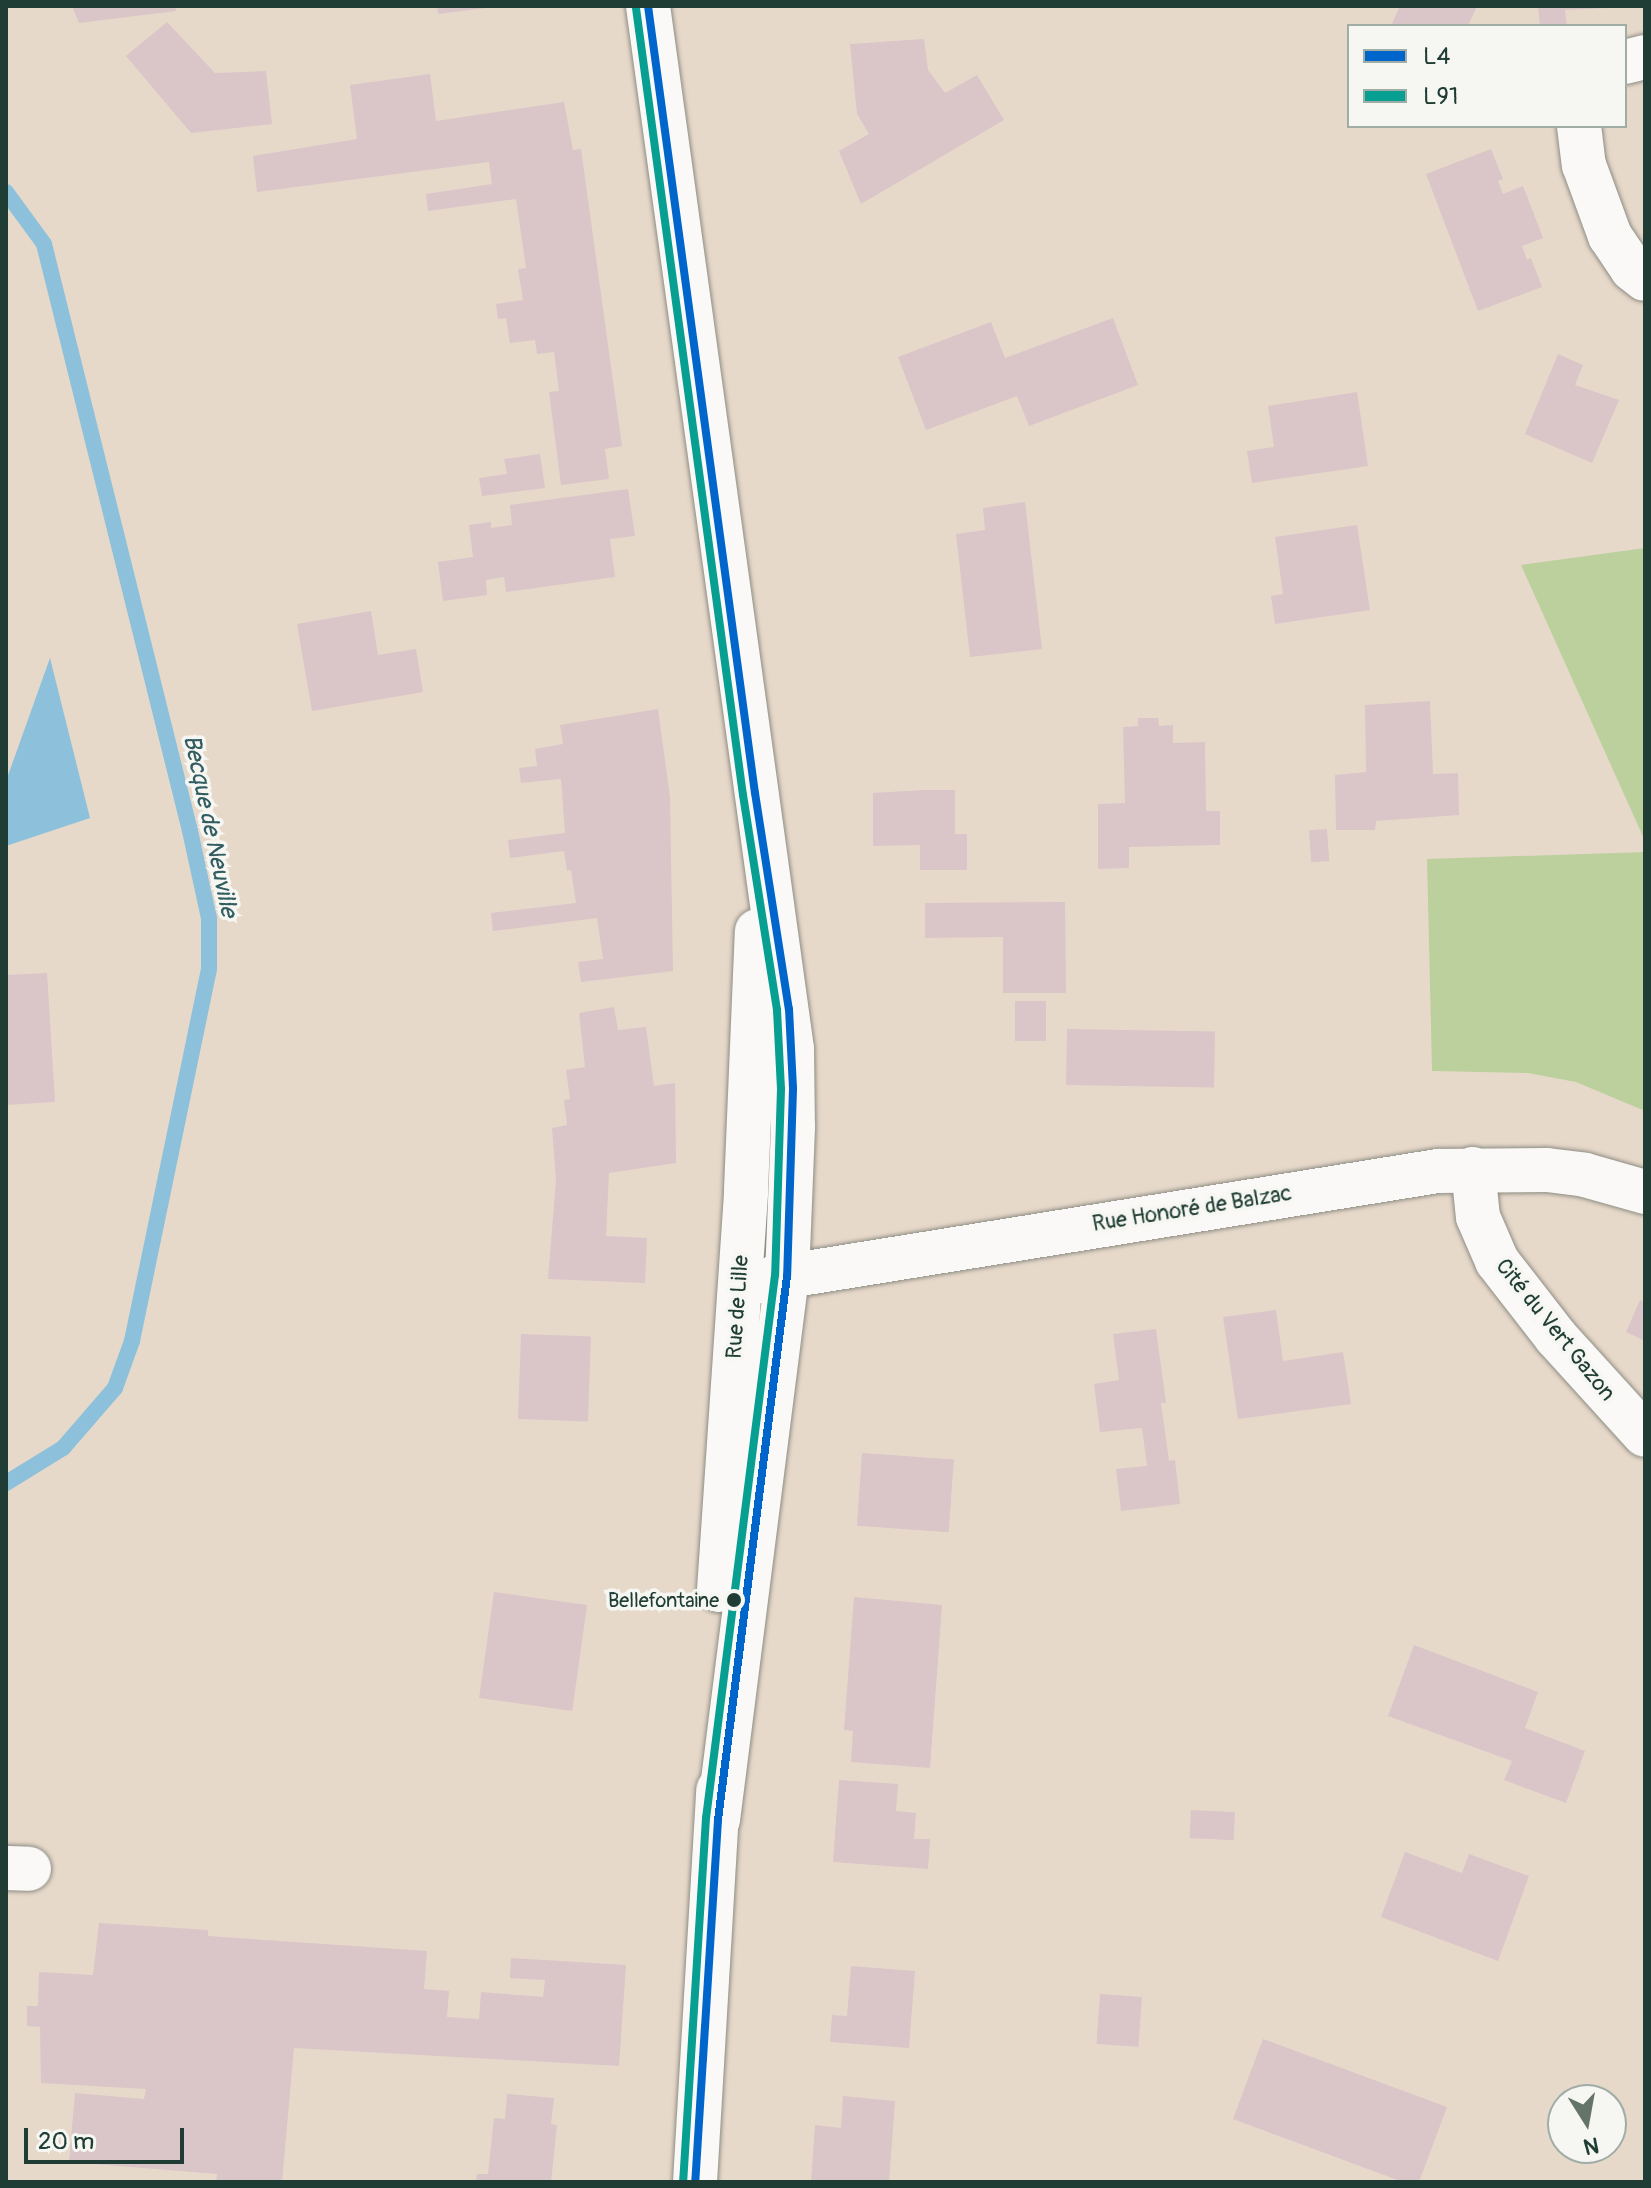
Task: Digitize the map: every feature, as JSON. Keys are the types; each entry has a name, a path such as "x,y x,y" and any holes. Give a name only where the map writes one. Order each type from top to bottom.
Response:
{"main road":[{"name":"Rue de Lille","path":"648,6 792,1049 793,1127 787,1276 718,1820"},
{"path":"1579,128 1584,165 1610,236 1632,269 1645,279"},
{"name":"Rue de Lille","path":"695,2182 718,1820 720,1579 758,911 755,793"},
{"name":"Rue Honoré de Balzac","path":"739,1284 1383,1177 1473,1169 1547,1170 1585,1175 1645,1192"},
{"name":"Cité du Vert Gazon","path":"1473,1169 1478,1217 1497,1261 1556,1337 1645,1435"}],"green space":[{"path":"1645,548 1645,841 1521,565"},
{"path":"1645,852 1645,1111 1576,1082 1528,1073 1432,1071 1427,859"}],"water":[{"path":"50,658 90,818 6,846 6,781"}],"building":[{"path":"72,6 175,6 176,11 79,23"},
{"path":"437,6 486,6 486,8 438,14"},
{"path":"1400,6 1477,6 1469,24 1392,24"},
{"path":"1538,6 1608,6 1565,10 1567,24 1540,24"},
{"path":"167,22 215,73 266,71 272,124 191,133 126,56"},
{"path":"924,39 928,70 945,93 977,75 1004,120 861,204 839,151 869,134 857,114 850,44"},
{"path":"430,74 436,121 564,102 573,150 581,149 622,446 605,449 609,479 561,485 549,392 559,391 554,352 537,354 535,340 510,343 506,318 498,319 496,304 523,300 518,269 526,268 516,199 428,211 426,194 492,184 489,162 257,192 253,156 357,139 350,85"},
{"path":"1491,149 1503,179 1498,181 1503,194 1523,186 1543,238 1522,246 1527,260 1531,258 1542,287 1478,311 1426,174"},
{"path":"1113,318 1138,385 1029,426 1017,396 926,430 898,357 991,322 1005,358"},
{"path":"1558,354 1583,365 1575,385 1619,400 1592,463 1525,434"},
{"path":"1357,392 1368,466 1252,483 1247,451 1274,447 1268,406"},
{"path":"540,454 545,488 482,496 479,478 507,474 504,459"},
{"path":"628,489 635,536 610,539 615,577 506,592 504,577 486,580 487,595 443,601 438,562 473,557 469,525 491,522 491,528 512,525 510,505"},
{"path":"1025,502 1042,649 970,657 956,534 985,530 983,508"},
{"path":"1357,525 1370,610 1275,624 1271,596 1283,594 1275,537"},
{"path":"371,611 378,655 416,649 423,692 312,711 297,624"},
{"path":"1430,701 1433,774 1458,773 1459,815 1376,821 1375,830 1336,830 1335,775 1366,772 1365,705"},
{"path":"658,709 670,797 673,971 581,982 578,962 603,959 597,918 493,931 491,913 576,903 571,870 567,871 564,851 510,858 508,840 565,833 561,779 521,783 519,768 537,766 535,749 563,744 560,725"},
{"path":"1138,718 1158,718 1159,726 1173,725 1173,743 1205,742 1206,811 1220,811 1220,845 1129,847 1129,868 1098,869 1098,804 1125,803 1123,727 1138,726"},
{"path":"955,790 955,834 967,834 967,870 920,870 920,845 873,846 873,793"},
{"path":"1327,829 1329,861 1311,862 1309,830"},
{"path":"1065,902 1066,993 1003,993 1003,937 925,938 925,903"},
{"path":"47,973 55,1102 6,1105 6,975"},
{"path":"1015,1001 1046,1001 1046,1041 1015,1041"},
{"path":"614,1007 618,1030 646,1027 654,1086 675,1083 676,1163 609,1173 606,1236 647,1238 645,1283 548,1279 556,1180 552,1128 567,1125 564,1100 570,1099 566,1070 585,1067 579,1013"},
{"path":"1067,1029 1215,1032 1214,1088 1066,1085"},
{"path":"1640,1300 1645,1303 1645,1341 1626,1332"},
{"path":"1276,1310 1283,1361 1343,1352 1351,1404 1238,1419 1223,1317"},
{"path":"1156,1329 1166,1403 1161,1403 1169,1461 1175,1460 1180,1504 1121,1511 1116,1469 1147,1466 1142,1428 1100,1432 1094,1384 1119,1380 1113,1334"},
{"path":"521,1334 591,1336 588,1421 518,1419"},
{"path":"862,1453 954,1459 949,1532 857,1526"},
{"path":"494,1592 587,1605 572,1711 479,1698"},
{"path":"854,1597 942,1605 930,1768 851,1762 853,1731 844,1730"},
{"path":"1414,1645 1538,1692 1525,1728 1585,1751 1566,1803 1504,1780 1512,1761 1388,1716"},
{"path":"839,1780 898,1784 896,1811 916,1813 914,1839 930,1839 928,1869 833,1862"},
{"path":"1191,1810 1235,1812 1233,1840 1190,1838"},
{"path":"1405,1852 1462,1873 1469,1854 1529,1876 1498,1961 1381,1917"},
{"path":"99,1923 208,1930 208,1936 427,1951 424,1989 449,1991 447,2017 479,2019 481,1992 543,1997 545,1980 510,1978 511,1958 626,1965 619,2066 294,2048 282,2182 216,2182 217,2174 69,2162 75,2093 144,2099 146,2089 41,2083 40,2027 27,2026 27,2006 38,2006 39,1972 93,1975"},
{"path":"851,1966 915,1971 909,2048 830,2042 832,2015 847,2016"},
{"path":"1100,1994 1142,1997 1138,2047 1097,2044"},
{"path":"1263,2039 1447,2107 1419,2182 1403,2182 1233,2119"},
{"path":"507,2094 554,2098 551,2124 557,2125 551,2182 476,2182 477,2174 488,2174 494,2118 505,2119"},
{"path":"843,2096 895,2101 889,2182 811,2182 815,2125 841,2128"}],"waterway":[{"name":"Becque de Neuville","path":"6,192 44,244 209,918 209,969 132,1341 115,1388 63,1448 6,1483"}],"transit line":[{"name":"L4","path":"648,6 755,793 789,1009 793,1089 787,1276 718,1820 695,2182"},
{"name":"L91","path":"636,8 743,795 777,1010 781,1089 775,1275 706,1818 683,2181"}],"place":[{"name":"Bellefontaine","path":"734,1600"}]}
